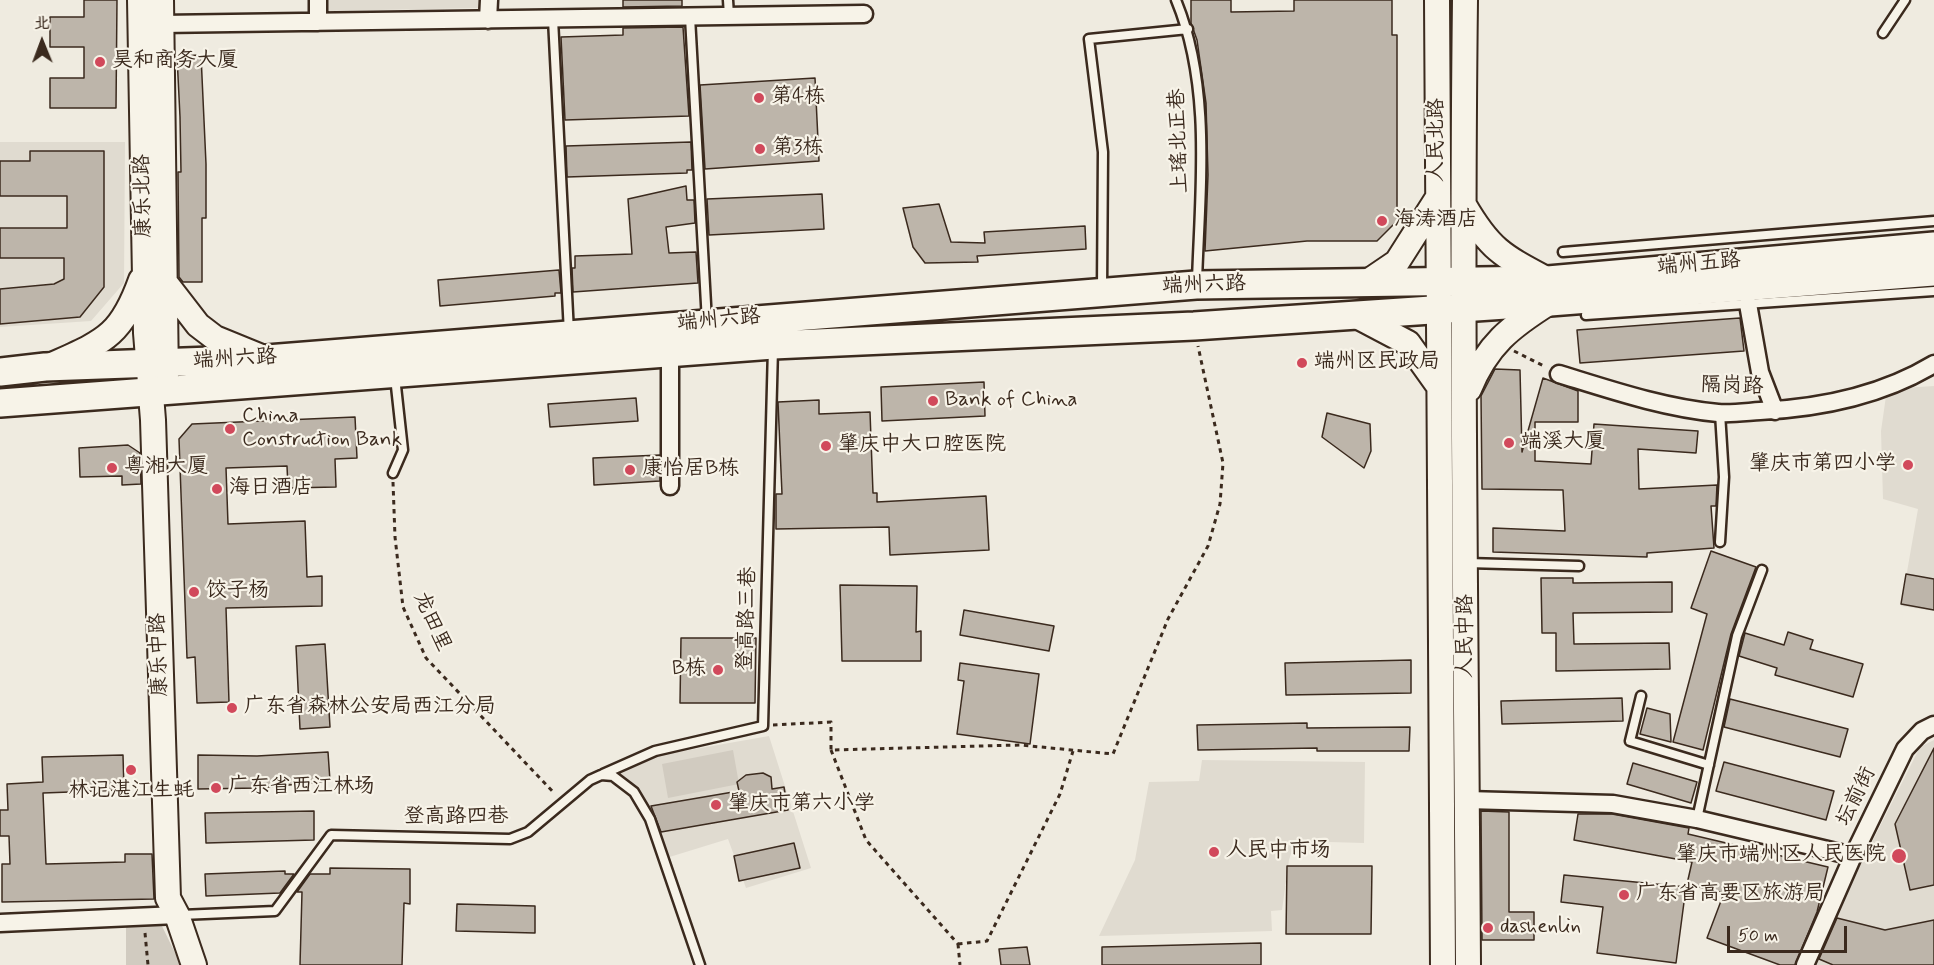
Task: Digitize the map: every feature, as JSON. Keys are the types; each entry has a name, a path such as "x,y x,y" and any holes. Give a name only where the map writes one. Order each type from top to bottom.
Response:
{"main road":[{"name":"康乐北路","path":"140,0 155,274 158,392"},
{"name":"康乐北路","path":"155,274 161,0"},
{"name":"人民北路","path":"1437,0 1438,221 1451,280"},
{"name":"人民北路","path":"1451,280 1463,212 1465,0"},
{"path":"1369,281 1398,262 1438,197"},
{"path":"1438,221 1463,212 1489,244 1549,291 1496,342 1480,363 1466,397"},
{"name":"端州五路","path":"1451,308 1549,291 1934,246"},
{"name":"端州五路","path":"1451,280 1549,291 1934,272"},
{"path":"45,367 87,349 114,333 155,274 198,325 214,338 267,359"},
{"path":"1451,280 1451,308"},
{"name":"端州六路","path":"0,372 45,367 267,359 707,322 1196,285 1451,280"},
{"name":"端州六路","path":"0,403 773,345 1194,326 1451,308"},
{"name":"人民中路","path":"1443,965 1438,385 1451,308"},
{"name":"人民中路","path":"1451,308 1466,397 1467,965"},
{"path":"1353,314 1408,343 1438,385"},
{"name":"康乐中路","path":"158,392 183,898 177,915 194,965"}],"street":[{"path":"318,0 318,22"},
{"path":"488,20 489,0"},
{"path":"161,24 690,17 728,8 864,14"},
{"path":"1748,304 1760,372 1775,411"},
{"path":"670,353 670,486"},
{"name":"隔岗路","path":"1559,374 1637,398 1720,413 1775,411 1854,399 1916,375 1934,364"},
{"name":"坛前街","path":"1805,965 1853,856 1905,749 1922,731 1934,725"},
{"path":"1467,800 1613,804 1697,819 1853,856"},
{"path":"0,922 177,915"}],"lane":[{"name":"上瑶北正巷","path":"1176,0 1194,51 1202,154 1196,285"},
{"path":"1883,33 1905,0"},
{"path":"690,17 707,322"},
{"path":"553,19 569,333"},
{"path":"1102,291 1103,152 1089,39 1188,29"},
{"path":"1563,252 1934,221"},
{"path":"1586,315 1934,291"},
{"name":"登高路三巷","path":"762,726 773,345"},
{"path":"393,473 403,450 395,374"},
{"path":"1720,413 1724,477 1720,542"},
{"path":"1466,563 1579,566"},
{"path":"1697,819 1737,636 1762,570"},
{"path":"1641,696 1630,741 1709,765"},
{"path":"601,775 655,751 762,726"},
{"path":"601,775 613,776 634,792 650,819 700,965"},
{"name":"登高路四巷","path":"177,915 275,911 331,835 510,839 528,832 590,780 601,775"}],"path":[{"path":"831,750 1020,745 1113,754 1168,619 1208,546 1217,514 1223,463 1194,326"},
{"path":"1496,342 1559,374"},
{"name":"龙田里","path":"393,473 395,537 403,607 426,658 564,804"},
{"path":"762,726 831,722 831,750 866,840 958,944 960,965"},
{"path":"958,944 987,941 1060,794 1073,750"},
{"path":"143,916 148,965"}],"shaded area":[{"path":"326,0 483,0 483,8 326,11"},
{"path":"0,142 125,142 124,283 91,321 0,327"},
{"name":"肇庆市第四小学","path":"1934,386 1934,611 1901,606 1918,509 1883,499 1881,431 1887,389"},
{"name":"肇庆市第六小学","path":"769,736 811,868 746,888 728,839 663,859 634,792 613,776 661,755"},
{"name":"肇庆市端州区人民医院","path":"1934,740 1934,965 1810,965 1920,747"},
{"path":"733,750 739,784 668,798 662,764"},
{"name":"人民中市场","path":"1202,760 1365,762 1364,843 1295,841 1289,860 1282,910 1271,911 1272,931 1099,936 1135,860 1149,782 1199,781"},
{"path":"126,924 161,924 181,965 126,965"}],"building":[{"name":"昊和商务大厦","path":"84,0 117,0 116,108 50,108 50,78 84,78 84,47 50,47 50,17 84,17"},
{"path":"623,0 682,0 682,6 623,7"},
{"path":"1191,0 1231,0 1231,12 1294,11 1294,0 1392,0 1392,35 1397,35 1397,221 1377,241 1307,241 1205,251 1208,175 1206,103 1197,40 1191,23"},
{"path":"683,27 689,116 565,120 561,37 623,35 623,28"},
{"path":"201,55 206,164 206,218 202,218 202,282 183,282 179,277 178,172 181,172 177,56"},
{"path":"815,78 819,161 705,169 700,85"},
{"path":"691,142 692,170 687,170 687,173 567,177 566,146"},
{"path":"30,151 104,151 104,287 80,317 0,324 0,289 54,284 64,279 64,258 0,258 0,228 67,228 67,196 0,196 0,161 30,161"},
{"path":"686,186 687,200 694,200 695,223 666,227 669,253 696,252 698,283 573,292 572,268 575,268 575,256 632,254 628,199"},
{"path":"822,194 824,229 709,235 707,199"},
{"path":"939,204 951,242 985,243 984,232 1085,226 1086,249 977,256 978,262 925,263 913,247 903,208"},
{"path":"559,270 561,293 555,293 555,296 440,306 438,280"},
{"path":"1740,318 1744,351 1580,363 1577,330"},
{"path":"1495,369 1520,370 1522,452 1543,378 1578,391 1578,422 1535,422 1535,461 1591,464 1594,424 1698,431 1696,453 1638,449 1639,489 1717,485 1716,506 1711,506 1714,548 1647,553 1647,557 1493,552 1493,528 1565,531 1563,490 1482,489 1481,396"},
{"name":"Bank of China","path":"984,382 985,416 882,421 881,387"},
{"path":"636,398 638,421 550,427 548,404"},
{"path":"819,400 819,414 870,412 873,493 877,493 877,502 986,496 989,550 890,555 889,527 776,529 776,494 782,494 778,402"},
{"path":"1327,413 1370,424 1371,451 1364,468 1322,437"},
{"path":"355,417 357,458 335,459 336,487 288,488 287,466 226,468 228,524 305,521 307,577 322,576 322,606 226,608 229,702 197,703 195,657 187,658 179,439 192,424"},
{"name":"粤湘大厦","path":"128,445 140,453 141,484 122,485 122,476 80,477 79,448"},
{"name":"康怡居B栋","path":"660,455 660,481 594,485 593,458"},
{"path":"1711,551 1756,567 1731,634 1703,750 1673,742 1707,614 1691,608"},
{"path":"1906,574 1934,579 1934,610 1901,604"},
{"path":"1541,578 1573,578 1573,583 1672,582 1672,612 1573,613 1574,644 1669,643 1670,669 1556,671 1556,633 1542,633"},
{"path":"840,585 917,586 916,632 921,631 921,661 842,661"},
{"path":"964,610 1054,626 1049,651 960,635"},
{"path":"1788,632 1813,640 1810,649 1863,664 1853,697 1775,675 1777,668 1739,656 1745,633 1784,645"},
{"name":"B栋","path":"681,638 756,638 755,703 680,703"},
{"path":"325,644 330,727 300,729 296,646"},
{"path":"1411,660 1411,693 1286,695 1285,663"},
{"path":"960,663 1039,674 1030,744 957,734 964,681 958,680"},
{"path":"1622,698 1623,721 1502,724 1501,701"},
{"path":"1730,699 1848,729 1840,757 1724,727"},
{"path":"1647,708 1670,714 1671,742 1640,734"},
{"path":"1307,723 1307,728 1410,727 1409,751 1317,751 1317,748 1198,750 1197,725"},
{"path":"1934,748 1934,885 1910,890 1895,824"},
{"path":"328,752 330,781 258,788 198,789 198,755 257,756"},
{"path":"123,755 124,790 43,793 46,864 125,862 125,854 152,854 154,899 2,902 2,864 10,864 9,836 0,836 0,810 8,810 7,784 43,782 42,757"},
{"path":"1724,762 1834,791 1826,820 1716,791"},
{"path":"1633,763 1697,782 1691,803 1627,784"},
{"path":"763,773 771,777 772,789 784,787 788,810 661,832 651,806 739,791 737,782 746,775"},
{"path":"314,811 314,840 206,843 205,813"},
{"path":"1481,811 1509,812 1509,912 1534,912 1534,940 1482,940"},
{"path":"1578,814 1612,814 1689,828 1688,834 1828,867 1817,912 1795,965 1780,965 1707,938 1724,893 1687,884 1692,862 1574,840"},
{"path":"794,843 800,868 739,881 734,856"},
{"path":"1287,866 1372,866 1371,934 1286,934"},
{"path":"330,868 410,869 410,904 404,903 402,965 300,965 302,892 297,892 310,874 330,874"},
{"path":"285,871 285,874 294,874 280,893 206,896 205,874"},
{"path":"1564,875 1686,887 1676,963 1597,953 1603,907 1561,902"},
{"path":"457,904 535,906 535,933 456,931"},
{"path":"1837,918 1885,930 1934,920 1934,965 1833,965 1819,959"},
{"path":"1261,943 1261,965 1102,965 1102,947"},
{"path":"1027,947 1030,965 1001,965 999,949"}],"place":[{"name":"昊和商务大厦","path":"100,62"},
{"name":"第4栋","path":"759,98"},
{"name":"第3栋","path":"760,149"},
{"name":"海涛酒店","path":"1382,221"},
{"name":"端州区民政局","path":"1302,363"},
{"name":"Bank of China","path":"933,401"},
{"name":"China Construction Bank","path":"230,429"},
{"name":"端溪大厦","path":"1509,443"},
{"name":"肇庆中大口腔医院","path":"826,446"},
{"name":"肇庆市第四小学","path":"1908,465"},
{"name":"粤湘大厦","path":"112,468"},
{"name":"康怡居B栋","path":"630,470"},
{"name":"海日酒店","path":"217,489"},
{"name":"饺子杨","path":"194,592"},
{"name":"B栋","path":"718,670"},
{"name":"广东省森林公安局西江分局","path":"232,708"},
{"name":"林记湛江生蚝","path":"131,770"},
{"name":"广东省西江林场","path":"216,788"},
{"name":"肇庆市第六小学","path":"716,805"},
{"name":"人民中市场","path":"1214,852"},
{"name":"肇庆市端州区人民医院","path":"1899,856"},
{"name":"广东省高要区旅游局","path":"1624,895"},
{"name":"dashenlin","path":"1488,928"}]}
